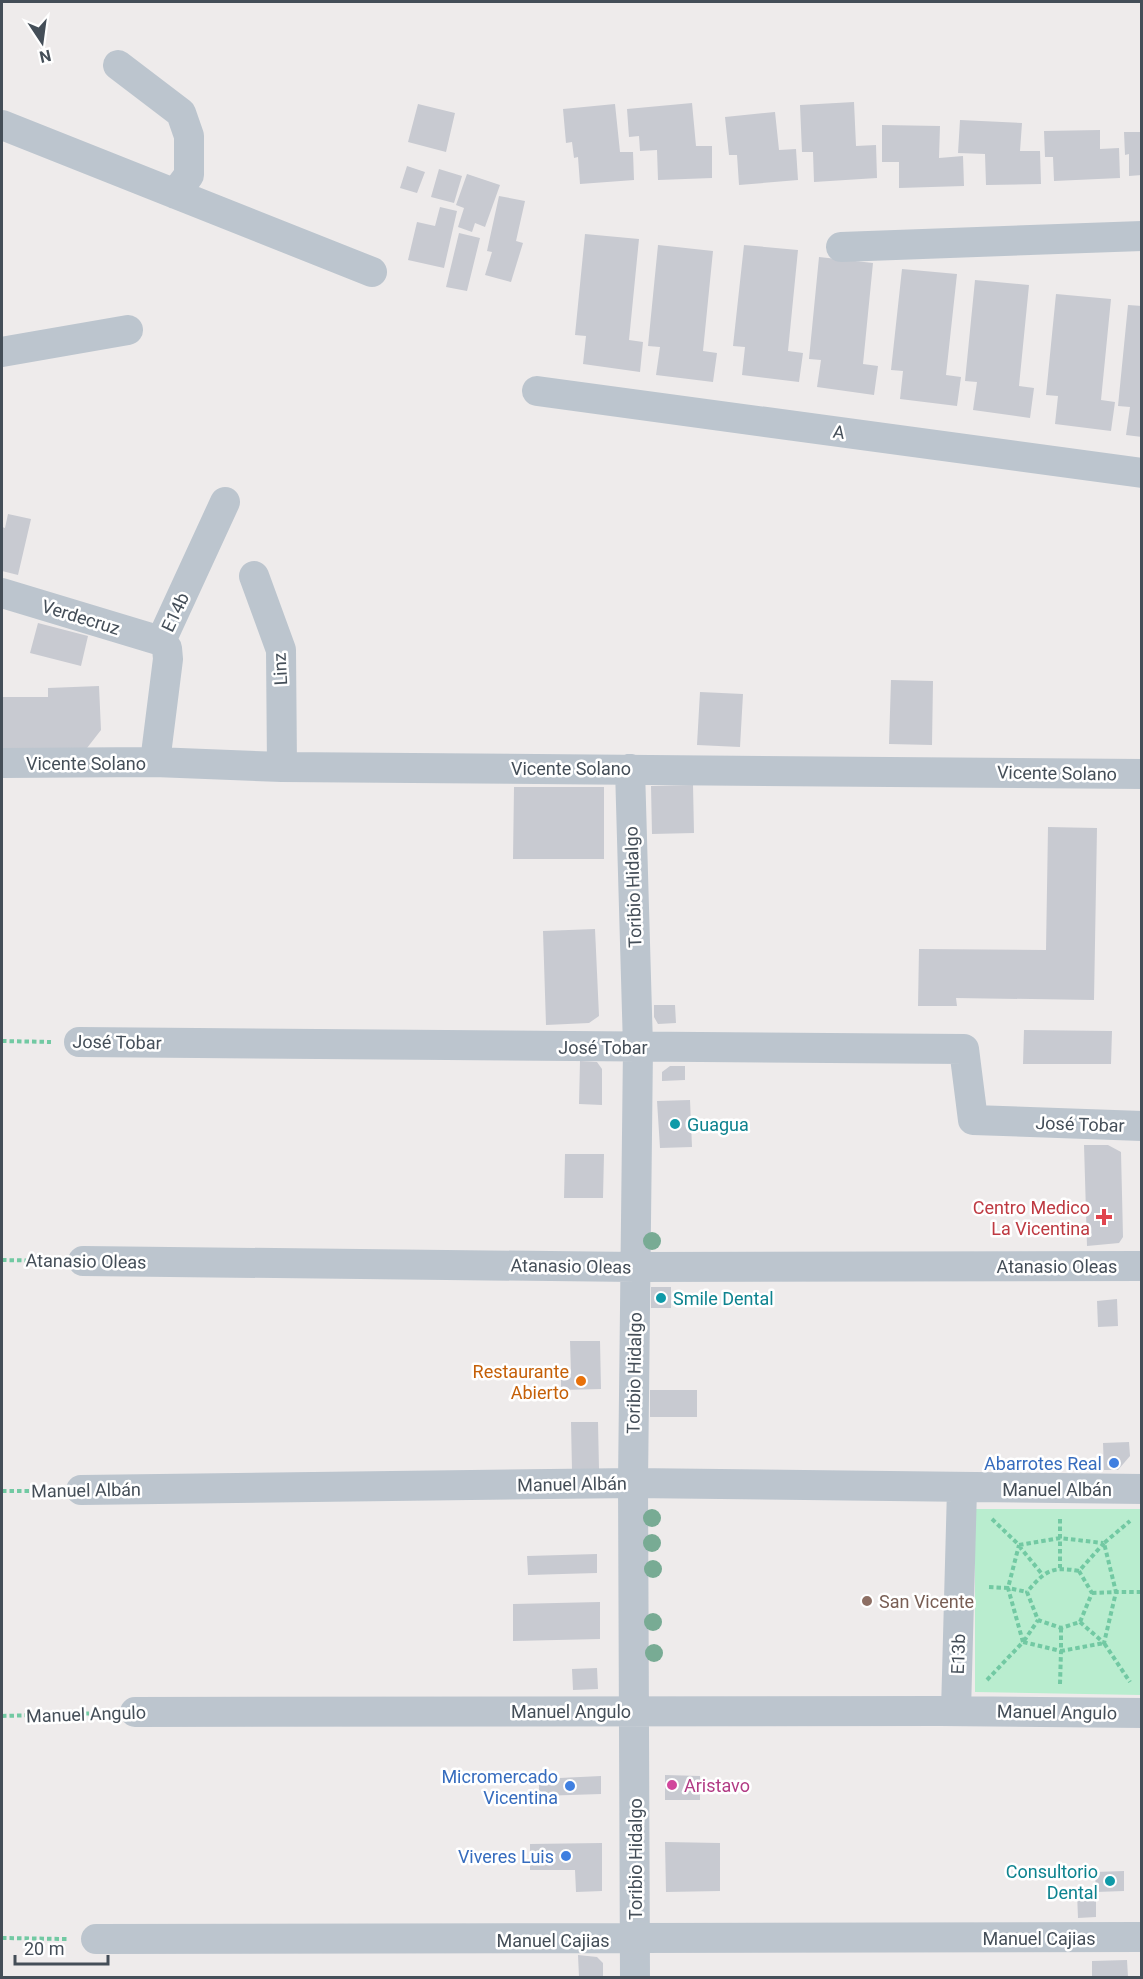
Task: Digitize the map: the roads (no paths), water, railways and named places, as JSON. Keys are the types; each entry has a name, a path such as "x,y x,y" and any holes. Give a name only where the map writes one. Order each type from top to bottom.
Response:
{"street":[{"path":"118,65 181,113 189,136 189,175 175,194"},
{"path":"8,129 372,272"},
{"path":"841,247 1142,236"},
{"path":"2,352 128,330"},
{"name":"A","path":"537,390 1142,473"},
{"name":"E14b","path":"155,762 168,659 167,648 161,642 225,502"},
{"name":"Linz","path":"254,576 281,650 282,767"},
{"name":"Verdecruz","path":"2,593 161,642"},
{"name":"Vicente Solano","path":"2,763 155,762 282,767 1142,774"},
{"name":"Toribio Hidalgo","path":"630,769 638,1047 633,1483 635,1977"},
{"name":"José Tobar","path":"79,1042 964,1049 973,1120 1142,1126"},
{"name":"Atanasio Oleas","path":"83,1261 635,1267 1142,1266"},
{"name":"Manuel Albán","path":"81,1490 633,1483 962,1489 1138,1503"},
{"name":"E13b","path":"956,1711 962,1489"},
{"name":"Manuel Angulo","path":"135,1712 956,1711 1138,1701"},
{"name":"Manuel Cajias","path":"96,1940 1142,1937"}],"place":[{"name":"Guagua","path":"675,1124"},
{"name":"Centro Medico La Vicentina","path":"1104,1217"},
{"name":"Smile Dental","path":"661,1298"},
{"name":"Restaurante Abierto","path":"581,1381"},
{"name":"Abarrotes Real","path":"1114,1463"},
{"name":"San Vicente","path":"867,1601"},
{"name":"Aristavo","path":"672,1785"},
{"name":"Micromercado Vicentina","path":"570,1786"},
{"name":"Viveres Luis","path":"566,1856"},
{"name":"Consultorio Dental","path":"1110,1881"}]}
